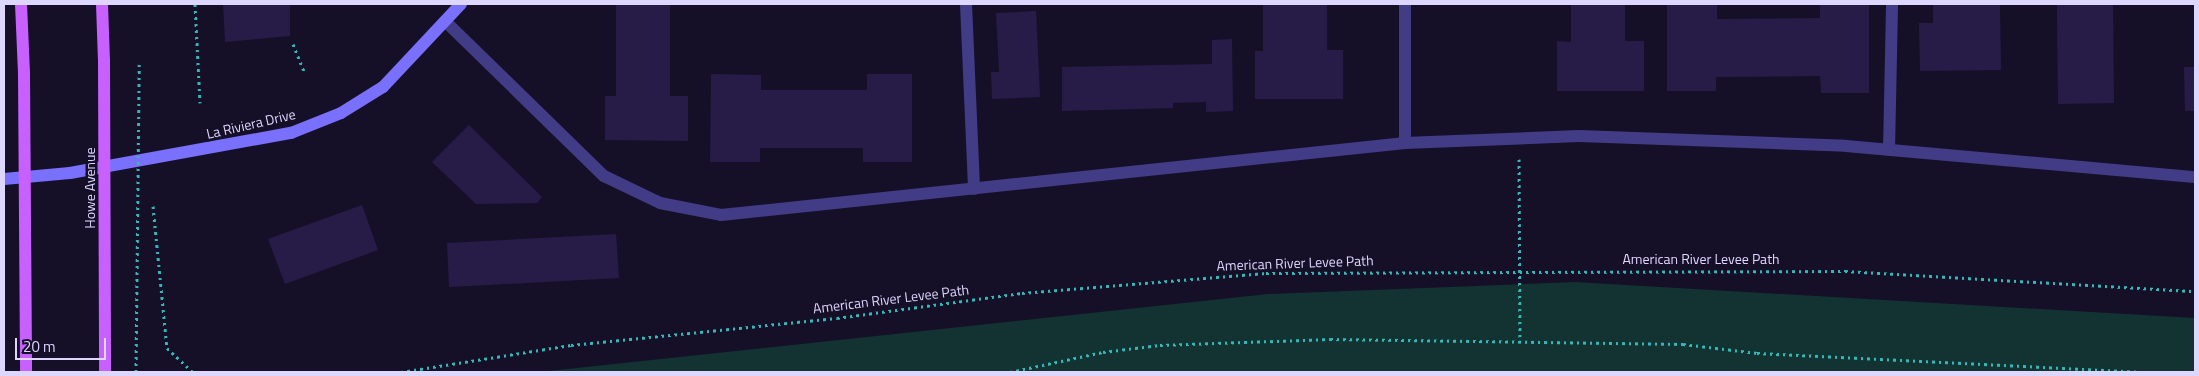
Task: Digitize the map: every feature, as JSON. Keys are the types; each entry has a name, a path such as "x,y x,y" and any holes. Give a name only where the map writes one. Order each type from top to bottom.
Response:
{"main road":[{"path":"21,4 24,74 26,372"},
{"name":"Howe Avenue","path":"102,4 104,60 105,372"}],"street":[{"name":"La Riviera Drive","path":"4,179 70,173 291,133 341,113 383,87 461,4"}],"lane":[{"path":"966,4 974,190"},
{"path":"1405,4 1405,142"},
{"path":"1889,150 1892,4"},
{"path":"446,22 579,157 604,176 675,208 721,215 768,212 1405,142 1519,138 1739,140 1889,150 2195,177"}],"path":[{"path":"195,4 200,103"},
{"path":"293,44 305,73"},
{"path":"136,372 139,62"},
{"path":"1519,138 1520,341"},
{"path":"153,206 167,348 193,372"},
{"name":"American River Levee Path","path":"401,372 571,345 837,318 1022,293 1266,273 1520,269 1845,271 2195,292"},
{"path":"1010,372 1103,352 1160,346 1330,340 1683,344 1757,353 2140,372"}],"green space":[{"path":"1575,282 2195,318 2195,372 539,372 1268,294"}],"building":[{"path":"223,4 290,4 290,36 225,42"},
{"path":"616,4 670,4 670,96 688,96 688,141 605,140 605,96 616,96"},
{"path":"1263,4 1327,4 1327,50 1343,50 1343,99 1255,99 1255,51 1263,51"},
{"path":"1571,4 1625,4 1625,41 1644,41 1644,91 1557,91 1557,41 1571,42"},
{"path":"1933,4 2000,4 2001,70 1920,71 1919,23 1933,23"},
{"path":"2057,4 2113,4 2114,103 2058,104"},
{"path":"1667,5 1717,5 1717,19 1820,18 1820,5 1869,5 1869,93 1821,93 1820,76 1716,77 1716,91 1667,91"},
{"path":"1036,11 1040,97 992,99 991,72 999,72 996,13"},
{"path":"1232,39 1233,111 1206,112 1206,102 1173,103 1173,108 1062,111 1062,67 1212,64 1212,40"},
{"path":"2184,67 2195,67 2195,111 2185,111"},
{"path":"711,74 761,75 761,90 867,90 867,74 912,74 912,162 863,162 863,148 760,148 760,162 710,162"},
{"path":"469,125 542,197 537,203 476,204 432,162"},
{"path":"362,205 378,250 285,284 268,239"},
{"path":"616,234 619,278 449,287 447,243"}]}
